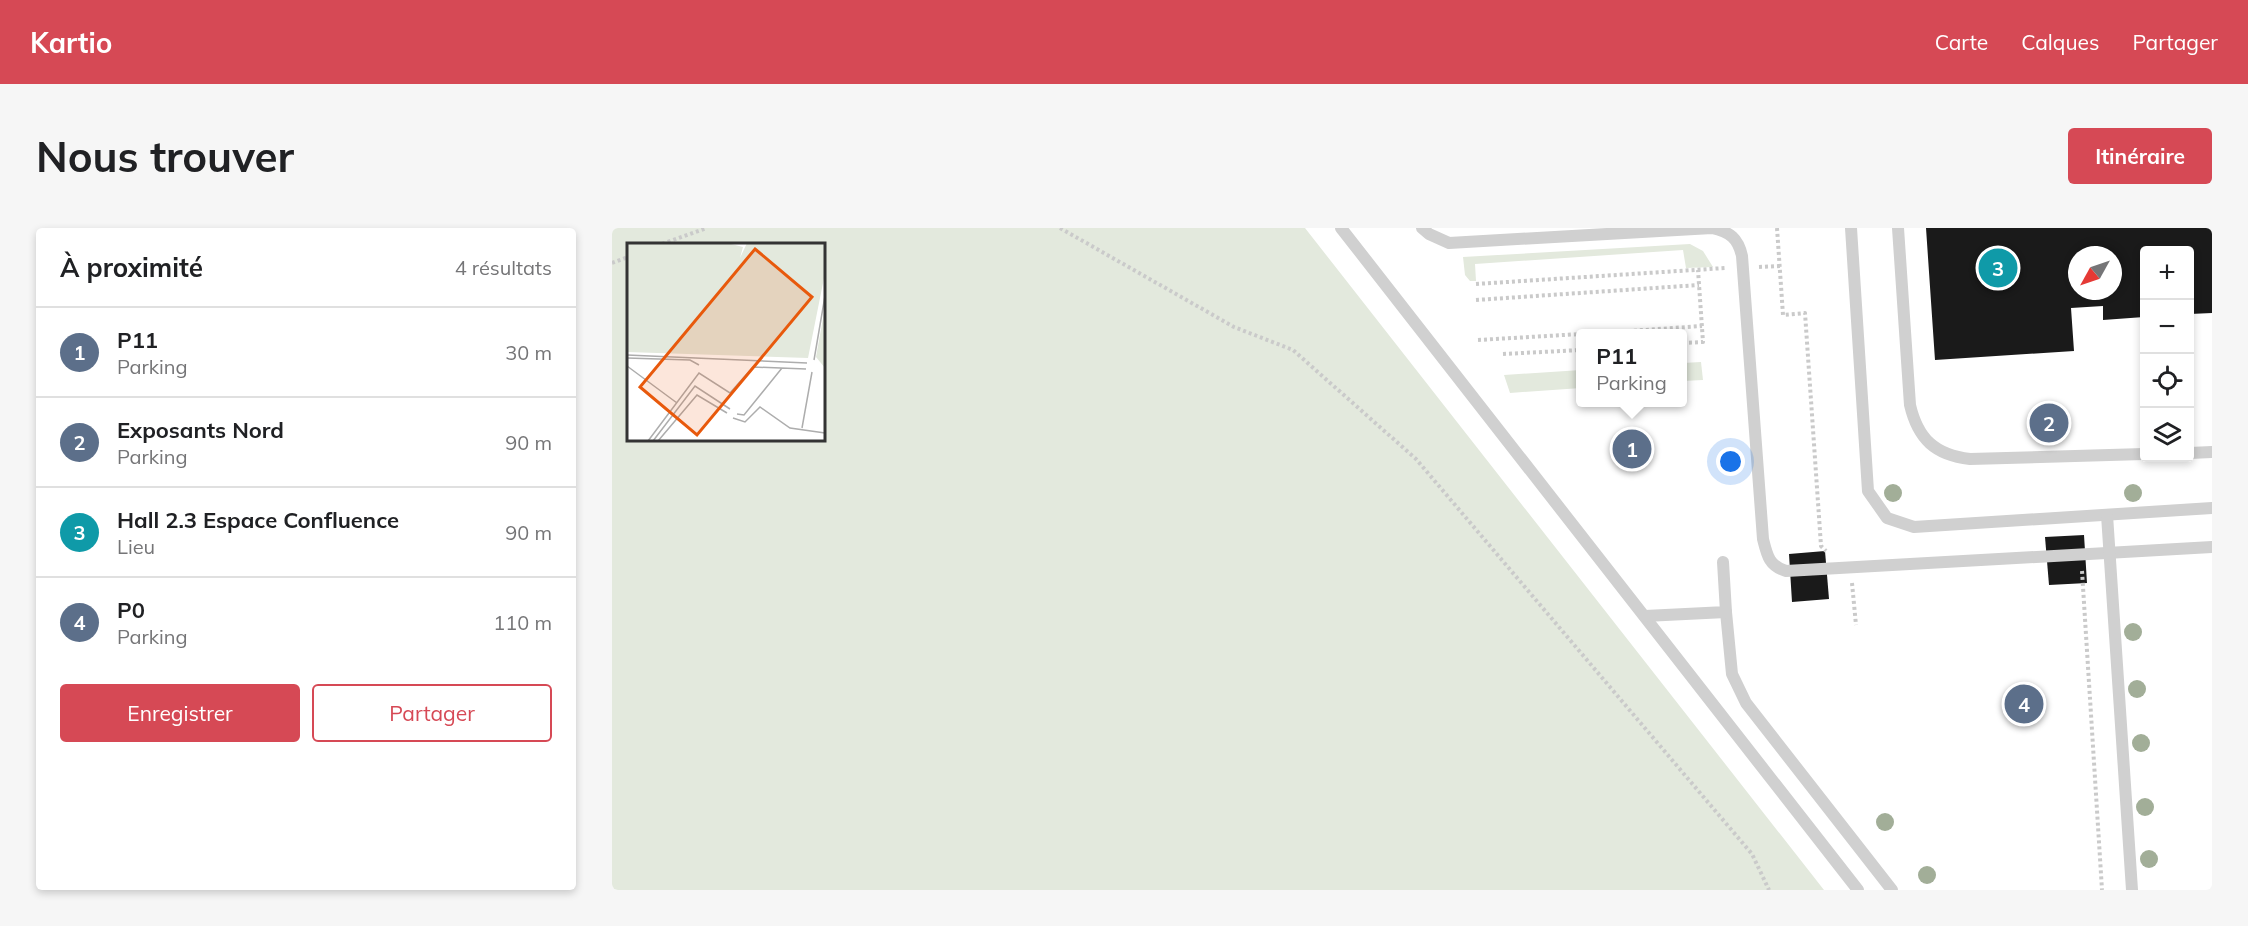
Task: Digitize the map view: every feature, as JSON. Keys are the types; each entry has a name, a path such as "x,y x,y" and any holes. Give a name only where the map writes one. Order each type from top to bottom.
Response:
{"lane":[{"path":"1341,228 1858,890"},
{"path":"1422,228 1429,234 1449,243 1712,228 1730,233 1735,237 1739,243 1743,268 1763,539 1766,554 1773,564 1786,571 2212,547"},
{"path":"1851,228 1868,491 1887,518 1914,527 2212,508"},
{"path":"1898,228 1910,405 1920,432 1929,443 1940,452 1970,459 2140,454"},
{"path":"2194,453 2212,452"},
{"path":"2108,515 2132,890"},
{"path":"1723,562 1732,674 1746,703 1892,890"},
{"path":"1645,616 1726,612"}],"path":[{"path":"665,243 707,228"},
{"path":"1060,228 1234,327 1293,350 1416,459 1752,854 1769,890"},
{"path":"1777,228 1783,315 1805,313 1821,546 1831,557"},
{"path":"612,263 627,257"},
{"path":"1476,284 1780,266"},
{"path":"1687,343 1703,342 1698,270"},
{"path":"1476,300 1699,285"},
{"path":"1652,329 1702,326"},
{"path":"1478,340 1576,334"},
{"path":"1503,354 1576,350"},
{"path":"2082,564 2102,890"},
{"path":"1851,567 1856,625"}],"shaded area":[{"path":"612,228 1305,228 1824,890 612,890"},
{"path":"1690,244 1703,251 1713,267 1686,268 1683,250 1475,264 1476,281 1470,281 1465,275 1463,257"},
{"path":"1701,362 1703,380 1687,381 1687,363"},
{"path":"1576,370 1576,388 1510,393 1504,375"}],"building":[{"path":"1926,228 2212,228 2212,313 2194,314 2194,246 2140,246 2140,317 2103,320 2103,306 2071,308 2074,351 1935,360"},
{"path":"2084,535 2087,583 2049,585 2045,537"},
{"path":"1825,551 1829,599 1792,602 1789,554"}],"place":[{"name":"Hall 2.3 Espace Confluence","path":"1998,268"},
{"name":"Exposants Nord","path":"2049,423"},
{"name":"P11","path":"1632,449"},
{"name":"P0","path":"2024,704"}]}
